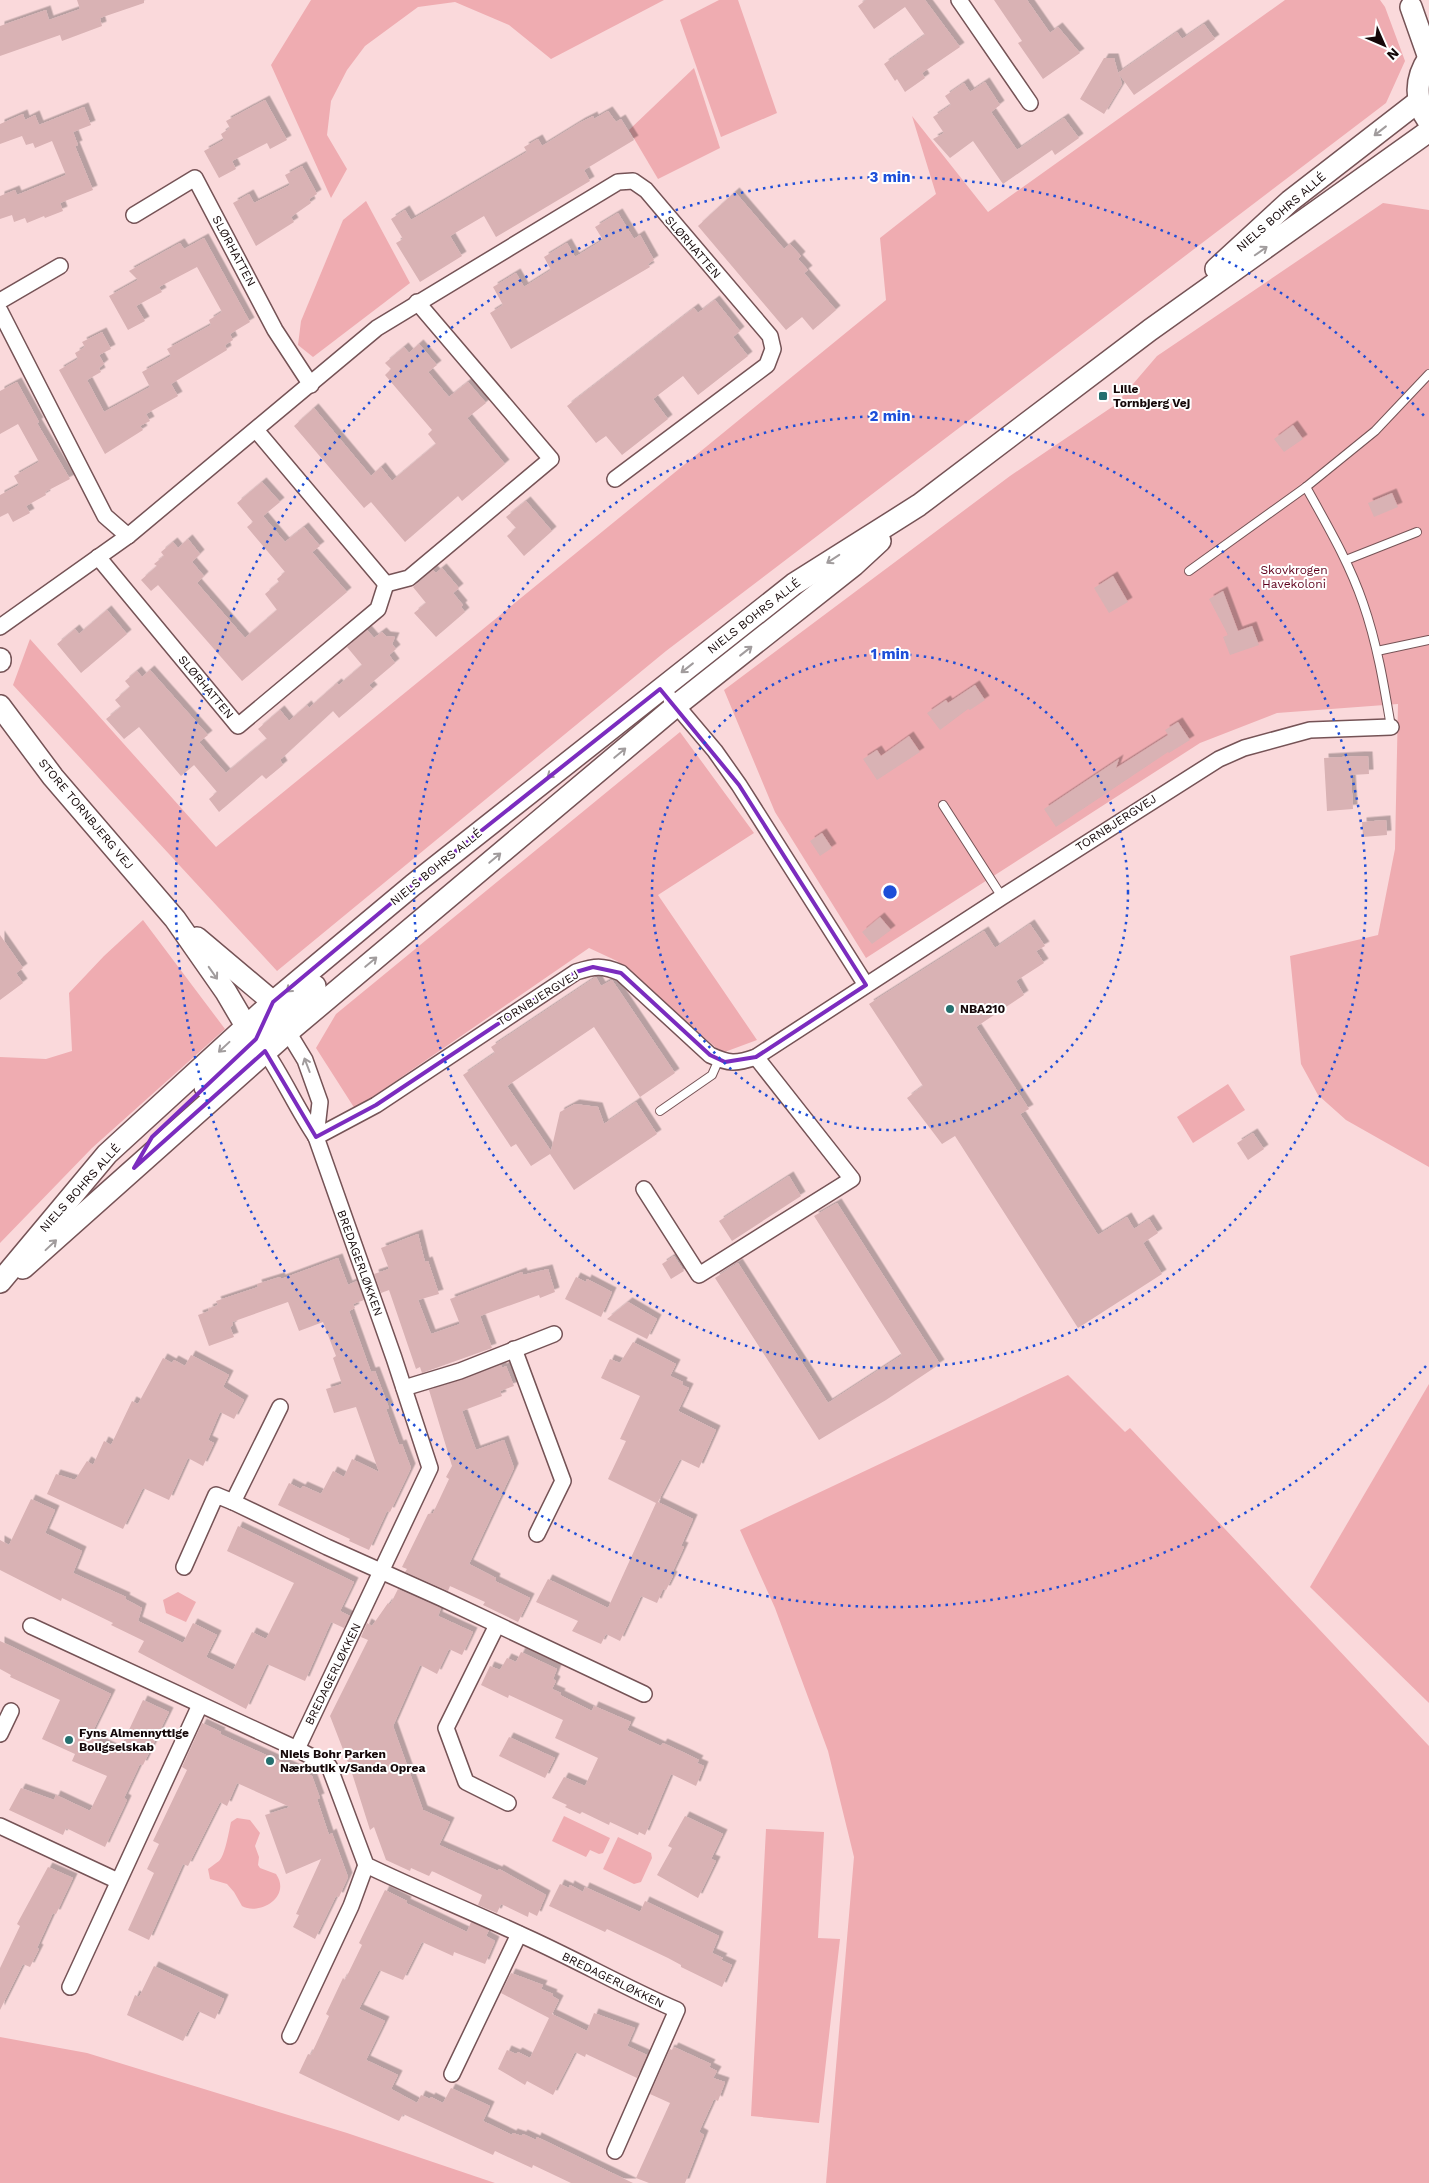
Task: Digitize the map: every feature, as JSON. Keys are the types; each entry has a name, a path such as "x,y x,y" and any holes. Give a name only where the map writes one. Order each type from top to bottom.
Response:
{"street":[{"path":"960,0 1030,102"},
{"path":"1409,3 1429,21"},
{"path":"1409,3 1429,58 1419,78 1419,101 1429,122"},
{"name":"NIELS BOHRS ALLÉ","path":"1150,330 1290,201 1419,101"},
{"name":"NIELS BOHRS ALLÉ","path":"0,1287 37,1257 134,1168 256,1039 397,916 413,885 794,584 918,504 1150,330 1429,131"},
{"name":"SLØRHATTEN","path":"134,216 195,178 276,330 311,385"},
{"name":"SLØRHATTEN","path":"0,626 128,536 377,328 417,302 618,182 633,181 646,190 770,336 773,349 767,365 615,479"},
{"path":"0,301 60,266"},
{"path":"256,430 386,584 409,578 551,459 417,302"},
{"path":"0,311 6,336 105,516 128,536"},
{"name":"NIELS BOHRS ALLÉ","path":"280,1017 854,565 918,504"},
{"name":"SLØRHATTEN","path":"98,557 238,726 378,609 386,584"},
{"path":"660,689 677,705 739,784 866,985"},
{"name":"STORE TORNBJERG VEJ","path":"0,706 53,777 175,919 256,1039"},
{"name":"TORNBJERGVEJ","path":"316,1137 376,1104 576,972 593,967 606,967 621,973 710,1055 725,1062 740,1063 756,1057 1219,759 1244,748 1310,730 1391,727"},
{"name":"STORE TORNBJERG VEJ","path":"175,919 280,1017"},
{"path":"256,1039 280,1017"},
{"name":"BREDAGERLØKKEN","path":"280,1017 305,1060 320,1102 316,1137"},
{"name":"NIELS BOHRS ALLÉ","path":"0,1282 107,1154 256,1039"},
{"name":"BREDAGERLØKKEN","path":"256,1039 281,1074 297,1109 316,1137 430,1468 297,1748"},
{"path":"644,1189 699,1275 852,1179 756,1057"},
{"path":"404,1388 460,1371 554,1334"},
{"path":"514,1349 563,1481 537,1534"},
{"path":"233,1502 280,1407"},
{"path":"184,1567 216,1495 644,1694"},
{"path":"497,1625 446,1728 466,1782 508,1803"},
{"path":"31,1626 297,1748 329,1766 366,1865 351,1906 290,2036"},
{"path":"70,1987 200,1705"},
{"path":"0,1734 11,1711"},
{"path":"0,1826 118,1881"},
{"name":"BREDAGERLØKKEN","path":"366,1865 426,1894 519,1934 647,1998 677,2010 615,2151"},
{"path":"452,2074 519,1934"}],"lane":[{"path":"1189,571 1306,487 1375,431 1429,374"},
{"path":"1306,487 1346,560 1363,603 1377,651 1391,727"},
{"path":"1346,560 1417,532"},
{"path":"1377,651 1429,640"},
{"path":"943,805 1002,897"},
{"path":"660,1111 712,1075 719,1059"}],"highlighted area":[{"path":"660,689 739,785 866,985 756,1057 725,1062 710,1055 621,973 593,967 576,972 376,1105 316,1137 265,1051 134,1168 152,1137 256,1039 273,1002 413,885"}],"green space":[{"path":"311,0 664,0 551,59 509,25 455,2 418,7 365,46 347,70 331,101 327,135 347,169 331,198 271,65"},
{"path":"719,0 738,0 777,113 721,137 680,20"},
{"path":"1285,0 1380,0 1385,7 1405,61 1386,103 666,651 277,971 13,685 30,639 216,847 886,300 880,238 936,194 912,116 988,212"},
{"path":"694,68 720,148 658,179 629,130"},
{"path":"366,201 410,283 313,357 298,345 301,321 343,220"},
{"name":"Skovkrogen Havekoloni","path":"1383,203 1429,210 1429,1167 1346,1120 1318,1095 1301,1064 1290,956 1378,935 1395,849 1398,704 1277,713 1200,743 866,958 775,812 724,690 1010,476 1115,405 1157,356"},
{"path":"680,732 754,833 658,895 757,1040 722,1053 617,961 589,948 355,1109 316,1048 336,1014"},
{"path":"143,920 225,1029 92,1148 0,1243 0,1057 46,1059 72,1051 69,993 104,956"},
{"path":"1228,1084 1245,1110 1193,1143 1177,1117"},
{"path":"1068,1375 1125,1432 1130,1428 1429,1746 1429,2183 826,2183 854,1857 828,1751 775,1608 740,1530"},
{"path":"1429,1384 1429,1703 1310,1587"},
{"path":"178,1592 196,1602 186,1622 166,1613 163,1600"},
{"path":"564,1816 610,1838 603,1853 599,1854 590,1850 586,1857 552,1841"},
{"path":"237,1818 250,1820 260,1833 255,1846 259,1857 258,1865 260,1868 276,1874 280,1882 280,1890 277,1897 264,1906 257,1908 242,1906 227,1884 210,1879 208,1869 221,1858 231,1822"},
{"path":"766,1829 824,1832 818,1938 840,1939 819,2123 751,2116"},
{"path":"618,1837 651,1853 652,1858 641,1882 634,1884 603,1869"},
{"path":"0,2037 87,2053 347,2133 495,2183 0,2183"}],"building":[{"path":"77,0 144,0 144,3 100,18 102,26 62,41 60,35 0,56 0,26 46,10 49,20 80,9"},
{"path":"866,0 925,0 960,47 922,73 925,78 905,92 884,64 925,35 905,7 874,29 858,6"},
{"path":"994,0 1027,0 1050,33 1058,27 1080,53 1043,79 1018,43 1022,41"},
{"path":"1204,24 1215,39 1134,95 1119,74 1122,84 1104,114 1080,99 1104,58 1114,58 1118,73 1177,32 1182,39"},
{"path":"985,82 1000,105 991,112 1017,150 1064,118 1079,138 1055,155 1052,150 1003,184 973,141 950,158 933,139 944,133 933,117 951,105 945,96 964,83 970,92"},
{"path":"265,100 287,140 270,149 267,143 232,161 236,169 219,178 204,151 224,140 221,134 230,128 226,121"},
{"path":"84,107 91,125 73,132 78,145 75,146 93,190 60,203 63,211 45,218 44,216 27,223 25,218 14,222 12,215 0,219 0,196 15,190 17,195 66,175 52,141 35,148 33,143 26,145 22,136 0,144 0,124 23,114 25,120 35,115 39,125"},
{"path":"608,111 616,122 621,119 634,140 584,170 590,181 496,237 484,216 450,236 462,256 420,282 396,243 403,239 391,219 405,210 411,220 527,152 524,147 538,139 542,146 581,122 593,116 594,119"},
{"path":"302,166 317,194 309,199 311,203 291,217 294,222 256,246 233,203 249,194 254,203 290,185 285,175"},
{"path":"735,192 784,249 790,244 801,256 798,259 808,270 804,273 836,310 813,330 802,317 786,330 698,226"},
{"path":"618,213 634,239 640,235 654,260 648,264 650,267 511,349 490,313 503,305 493,287 516,273 524,287 551,270 544,257 567,243 575,257 603,240 595,227"},
{"path":"204,238 250,322 230,334 233,340 225,345 227,350 171,384 178,396 146,414 150,421 140,426 143,430 105,454 59,370 78,359 75,353 85,347 82,342 102,332 111,349 99,355 104,364 99,368 101,372 87,380 104,412 150,387 142,372 171,356 167,349 211,325 209,320 222,312 197,267 159,287 162,292 136,306 145,321 128,330 109,296 138,280 129,271 180,243 184,249"},
{"path":"715,300 740,331 733,337 748,356 698,395 683,376 653,399 668,419 622,455 606,436 596,443 567,406 694,308 698,313"},
{"path":"419,344 437,365 428,372 449,397 468,382 486,403 467,418 505,464 462,501 458,496 405,542 371,502 364,508 294,426 314,408 371,476 381,467 392,481 436,444 428,434 432,430 385,375 391,369 385,363 404,347 409,353"},
{"path":"17,382 39,422 37,423 70,479 45,492 46,495 26,506 30,513 13,522 8,513 0,517 0,495 19,485 14,476 39,462 18,424 0,434 0,391"},
{"path":"1293,425 1303,439 1284,452 1274,439"},
{"path":"262,482 280,502 263,516 285,542 304,527 320,546 312,552 347,592 242,681 158,585 151,591 141,580 157,566 154,564 164,556 161,552 173,542 178,548 188,539 200,554 192,562 204,576 197,583 245,638 277,610 265,594 279,582 277,579 285,572 247,527 253,522 237,503"},
{"path":"1392,493 1398,507 1374,517 1368,503"},
{"path":"526,501 552,531 524,556 507,536 516,528 506,517"},
{"path":"442,568 459,588 453,593 463,605 461,607 465,612 436,637 414,613 426,603 413,587 433,570 436,573"},
{"path":"1113,576 1128,602 1109,613 1094,588"},
{"path":"1223,591 1238,631 1252,626 1259,645 1230,655 1223,637 1228,635 1209,599"},
{"path":"107,610 127,634 81,673 57,644 75,629 79,634"},
{"path":"367,630 374,638 382,632 386,636 395,637 392,644 396,649 389,655 395,663 369,685 373,689 339,718 333,711 280,760 283,765 266,779 262,775 219,812 209,799 217,792 194,765 181,776 139,727 124,739 106,719 121,707 115,700 130,687 125,681 137,671 142,677 150,670 208,735 199,742 226,773 267,739 258,729 280,710 289,721 307,705 309,708 337,683 339,685 362,665 347,647"},
{"path":"975,685 985,700 970,710 968,709 940,730 927,713 946,700 948,703"},
{"path":"1178,722 1190,740 1168,752 1056,827 1044,809 1119,759 1116,768 1168,735 1165,730"},
{"path":"909,736 920,752 877,780 863,759 877,750 881,756"},
{"path":"1368,756 1369,774 1351,775 1353,809 1327,811 1324,758"},
{"path":"1386,820 1387,835 1363,837 1362,822"},
{"path":"822,833 832,848 820,856 810,841"},
{"path":"880,917 891,930 872,944 862,932"},
{"path":"1030,924 1045,946 1036,951 1044,963 1016,981 1024,995 976,1027 1029,1109 1020,1114 1098,1235 1127,1217 1134,1229 1149,1219 1158,1233 1143,1243 1162,1274 1078,1328 955,1136 942,1144 907,1098 923,1086 869,1004 984,931 995,948"},
{"path":"0,935 23,968 16,973 23,983 0,1000"},
{"path":"596,977 601,986 612,980 675,1073 640,1097 594,1027 507,1086 551,1151 560,1112 575,1104 598,1107 604,1124 636,1102 657,1134 574,1190 550,1154 531,1166 516,1144 511,1147 463,1075 495,1053 491,1047"},
{"path":"1253,1133 1264,1149 1248,1160 1237,1143"},
{"path":"789,1176 801,1196 732,1241 719,1221"},
{"path":"837,1203 940,1364 886,1400 819,1440 715,1278 738,1263 828,1403 902,1355 814,1216"},
{"path":"418,1234 425,1262 428,1261 439,1294 418,1300 431,1334 460,1324 450,1299 522,1272 523,1275 548,1269 555,1292 540,1298 539,1295 480,1316 492,1348 422,1373 420,1367 416,1369 389,1290 381,1293 374,1274 389,1269 381,1248"},
{"path":"674,1256 684,1271 671,1279 662,1264"},
{"path":"338,1258 348,1285 357,1281 364,1300 353,1304 355,1308 349,1311 371,1372 375,1371 389,1408 386,1409 399,1445 402,1444 411,1468 390,1512 387,1511 369,1550 278,1505 289,1483 301,1489 303,1486 321,1494 333,1471 344,1477 352,1459 379,1472 356,1407 334,1413 326,1389 342,1384 333,1358 336,1356 323,1322 299,1331 288,1302 232,1322 233,1325 230,1327 234,1337 209,1346 198,1315 218,1305 216,1301 258,1287 257,1284 280,1277 281,1279"},
{"path":"576,1277 586,1282 587,1279 612,1292 601,1317 565,1299"},
{"path":"628,1302 657,1319 647,1339 607,1319"},
{"path":"633,1342 676,1364 670,1376 683,1382 682,1385 689,1388 678,1411 716,1430 699,1468 680,1459 658,1502 693,1519 681,1546 684,1547 666,1590 663,1589 657,1603 641,1596 620,1641 606,1634 601,1644 572,1631 578,1621 536,1602 548,1579 608,1608 656,1503 608,1479 626,1441 620,1439 640,1396 601,1378 610,1359 620,1363"},
{"path":"191,1355 229,1375 223,1387 244,1400 234,1419 220,1412 208,1440 214,1443 203,1466 188,1458 169,1500 143,1488 123,1529 47,1494 56,1474 75,1480 87,1461 93,1465 104,1441 111,1445 132,1401 138,1404 163,1358 172,1363 174,1360 185,1366"},
{"path":"501,1365 502,1368 506,1366 514,1386 500,1391 502,1396 462,1411 476,1450 504,1440 514,1468 469,1564 496,1578 495,1581 530,1598 518,1622 483,1605 485,1602 450,1586 448,1591 405,1572 407,1569 402,1567 428,1514 433,1513 449,1479 446,1477 452,1466 429,1390"},
{"path":"31,1499 55,1510 45,1533 82,1551 73,1573 126,1597 125,1599 142,1608 138,1621 183,1643 193,1623 217,1635 206,1657 233,1670 252,1632 266,1639 294,1583 227,1551 238,1526 354,1582 340,1611 350,1616 344,1628 331,1622 305,1681 267,1664 246,1709 138,1652 144,1641 111,1625 113,1623 62,1598 61,1601 0,1570 0,1540 9,1545"},
{"path":"398,1589 441,1608 438,1616 473,1632 462,1655 449,1649 437,1674 420,1665 393,1726 423,1810 450,1822 439,1845 498,1871 499,1869 546,1895 537,1916 529,1912 528,1917 501,1904 497,1913 478,1905 482,1895 432,1871 429,1876 411,1868 410,1871 386,1860 374,1827 370,1830 351,1770 330,1716 368,1640 361,1637 367,1623 372,1626 388,1603 390,1605"},
{"path":"0,1641 111,1694 90,1737 119,1751 143,1700 169,1712 143,1765 140,1764 124,1798 127,1800 105,1847 66,1828 63,1835 9,1810 21,1788 54,1800 56,1795 90,1811 107,1776 72,1761 75,1754 42,1739 60,1700 10,1677 11,1675 0,1669"},
{"path":"521,1652 557,1669 553,1679 556,1681 552,1689 561,1693 560,1695 592,1711 594,1706 631,1722 627,1730 661,1746 663,1743 687,1754 699,1760 697,1763 704,1766 696,1786 671,1774 645,1835 639,1832 638,1835 610,1822 609,1825 582,1812 580,1814 552,1798 564,1777 585,1786 598,1758 555,1738 563,1720 509,1695 508,1698 481,1685 490,1666 500,1670 507,1658 516,1662"},
{"path":"202,1723 221,1732 220,1734 312,1776 320,1798 317,1799 329,1835 332,1833 348,1877 339,1897 336,1896 315,1939 293,1927 299,1915 296,1914 321,1859 286,1874 265,1815 290,1807 237,1783 227,1806 220,1802 188,1866 183,1864 149,1940 128,1930 154,1873 147,1869 159,1844 153,1841 187,1770 182,1767"},
{"path":"509,1737 555,1758 545,1778 499,1756"},
{"path":"685,1816 723,1834 711,1859 716,1861 698,1898 657,1875 672,1848 668,1846"},
{"path":"48,1867 73,1878 56,1914 53,1913 30,1967 23,1964 0,2010 0,1968 20,1926 17,1924"},
{"path":"560,1884 569,1888 570,1885 583,1892 585,1887 640,1912 645,1901 719,1936 712,1953 732,1965 722,1987 681,1967 681,1965 668,1958 607,1929 605,1932 549,1906"},
{"path":"385,1890 407,1901 406,1903 467,1932 471,1922 489,1930 486,1936 495,1941 485,1964 454,1952 453,1956 422,1942 403,1980 379,1970 359,2009 385,2021 366,2060 398,2075 391,2089 417,2103 421,2095 430,2099 431,2097 443,2103 451,2088 490,2106 483,2121 512,2135 513,2133 522,2136 523,2134 536,2140 537,2137 633,2183 571,2183 533,2165 532,2168 495,2151 493,2155 403,2114 399,2121 299,2073 308,2054 311,2055 329,2016 326,2014 343,1978 345,1980 362,1945 359,1943"},
{"path":"154,1966 224,1999 215,2019 198,2011 183,2041 127,2015 135,1995 139,1997"},
{"path":"511,1973 543,1985 541,1989 553,1994 552,1996 559,2000 552,2014 587,2031 594,2013 635,2028 627,2046 647,2055 637,2078 586,2054 585,2057 575,2052 553,2095 527,2081 525,2085 498,2069 507,2050 516,2054 518,2052 530,2058 549,2018 501,1993"},
{"path":"674,2047 711,2064 709,2067 717,2071 713,2078 725,2082 718,2101 714,2099 699,2132 704,2135 685,2183 649,2183 636,2178 670,2103 650,2094 670,2049 672,2050"}],"place":[{"name":"Lille Tornbjerg Vej","path":"1103,396"},
{"name":"NBA210","path":"950,1009"},
{"name":"Fyns Almennyttige Boligselskab","path":"69,1740"},
{"name":"Niels Bohr Parken Nærbutik v/Sanda Oprea","path":"270,1761"}]}
